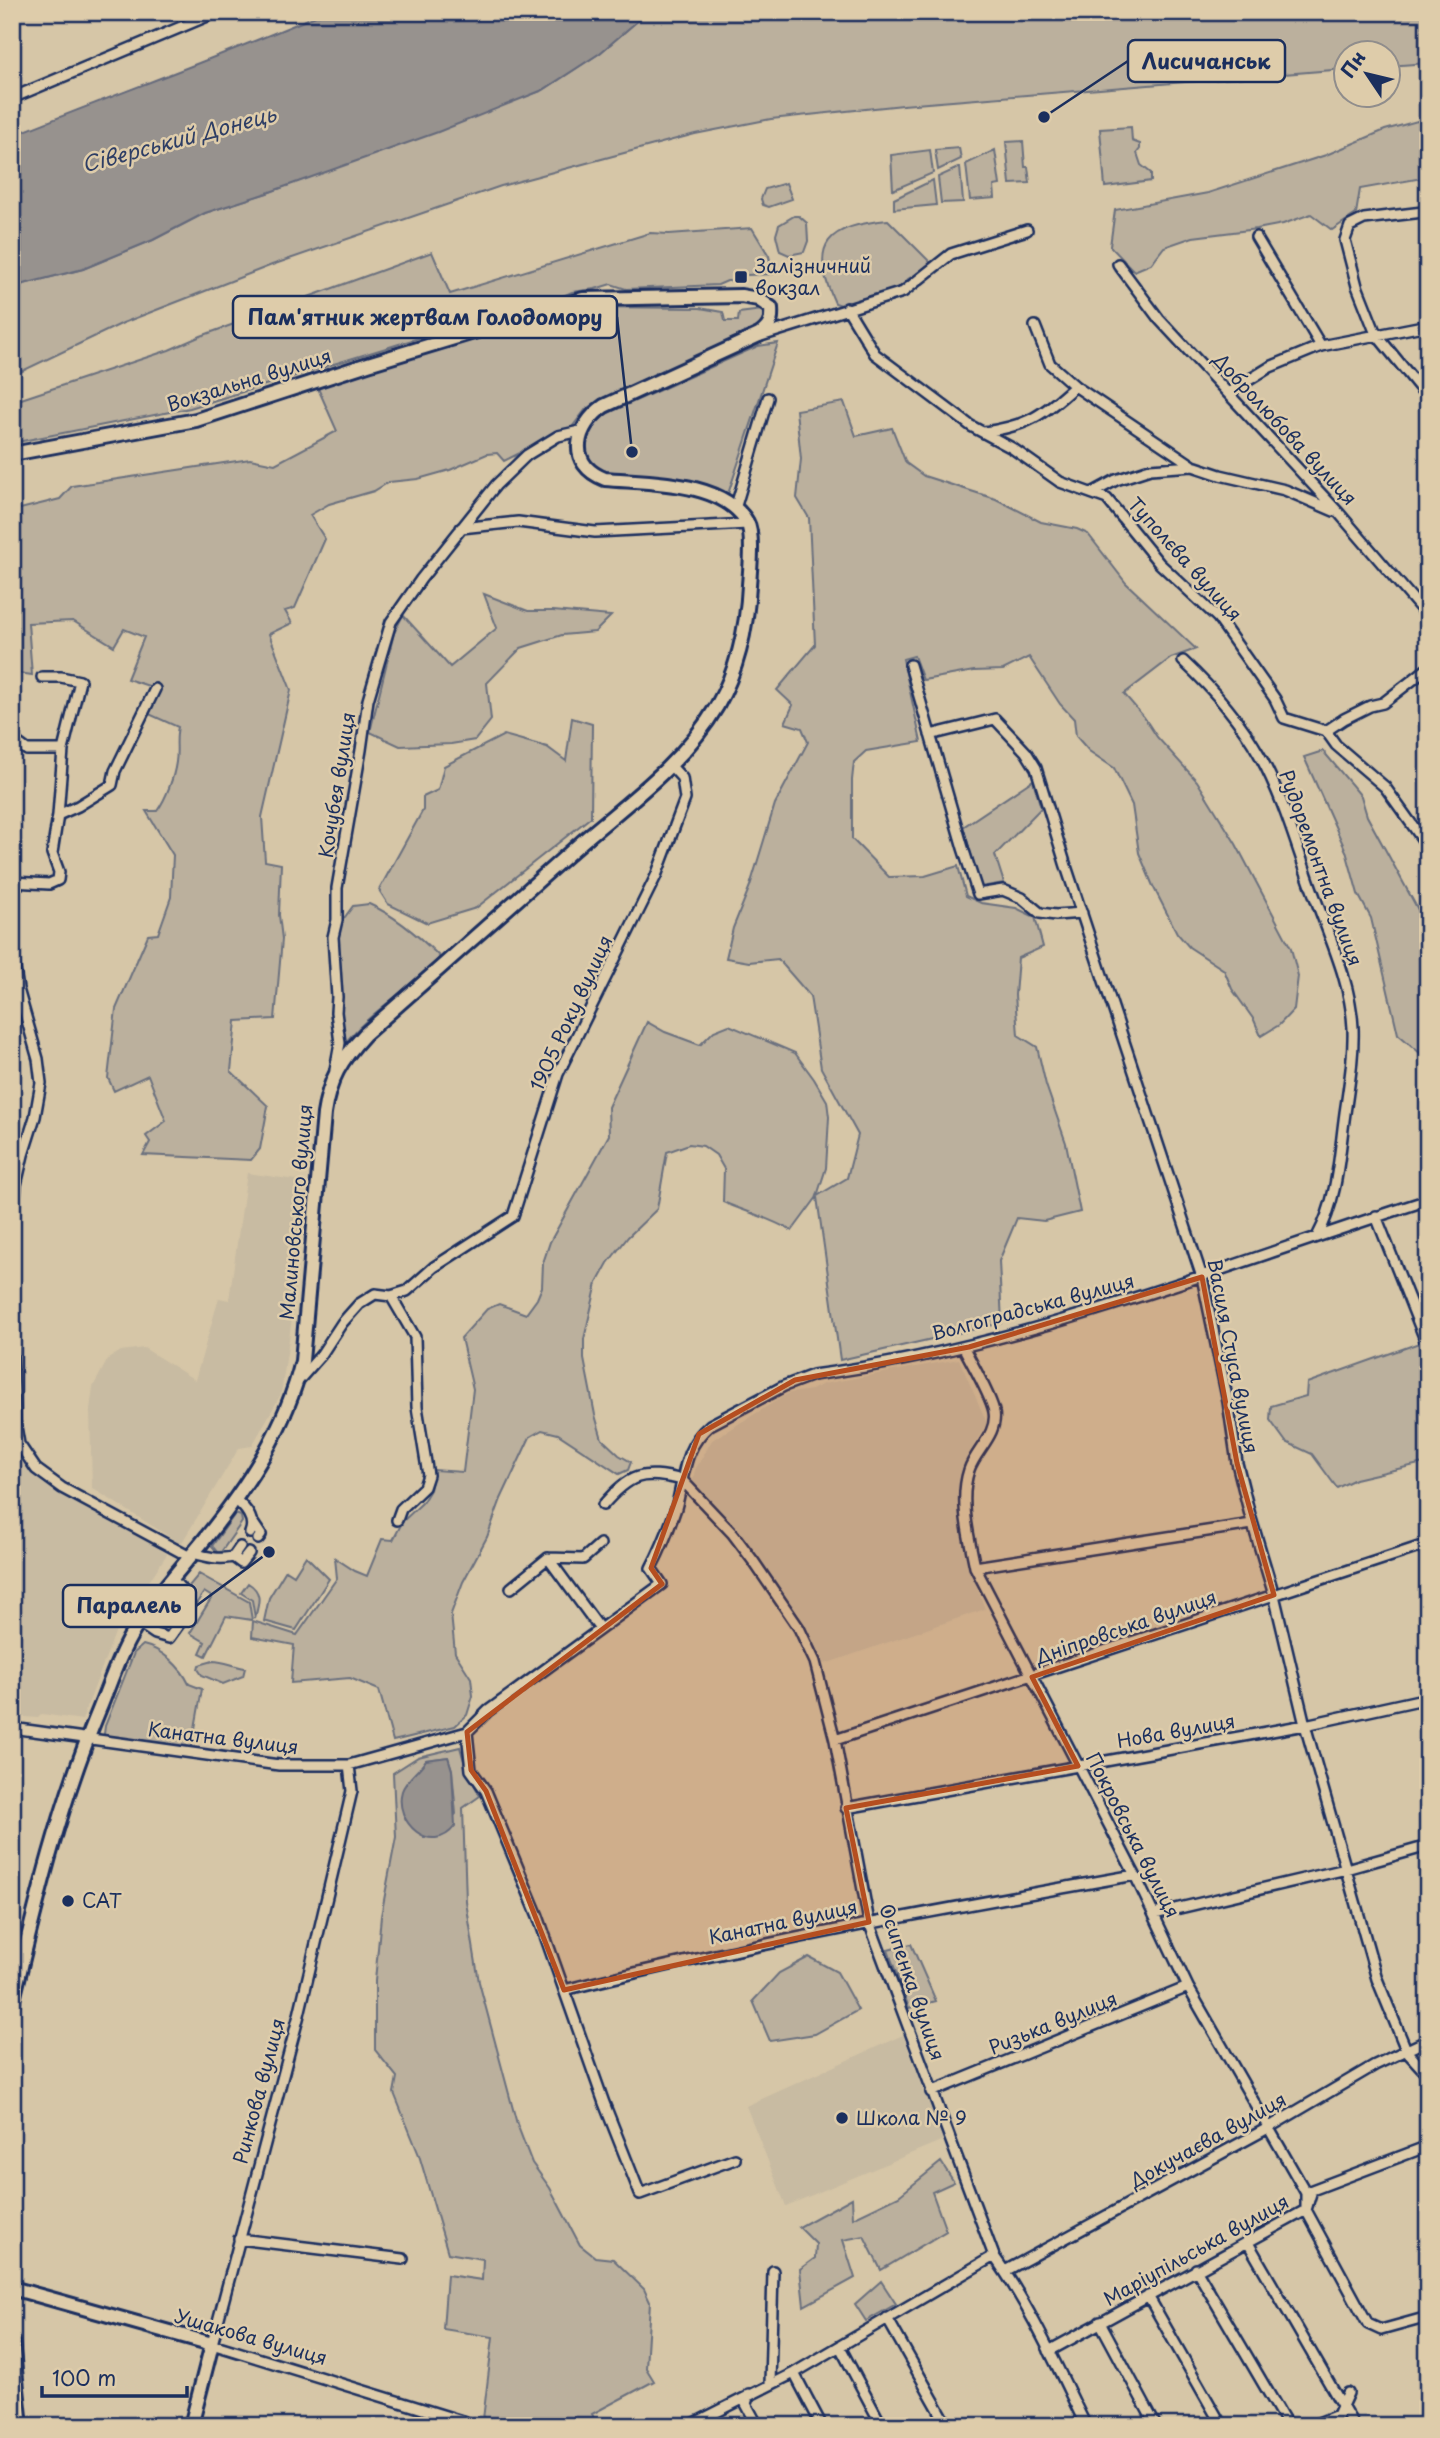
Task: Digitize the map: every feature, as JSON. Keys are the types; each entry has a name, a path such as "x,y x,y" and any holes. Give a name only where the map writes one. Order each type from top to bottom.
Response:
{"main road":[{"name":"Вокзальна вулиця","path":"12,454 196,420 368,364 583,299 741,296 758,299 771,308 772,320 767,329 747,341"},
{"path":"747,341 604,406 594,413 580,431 578,439 587,467 598,476 605,479 679,486 712,494 735,509 748,524"},
{"name":"Малиновського вулиця","path":"12,2004 47,1858 87,1738 116,1667 139,1623 235,1499 274,1436 297,1382 302,1361 324,1114 327,1092 335,1072 365,1034 670,765 716,708 729,683 740,651 751,552 748,524"},
{"name":"Ушакова вулиця","path":"12,2288 212,2344"},
{"path":"12,2342 21,2426"},
{"name":"Ринкова вулиця","path":"191,2426 212,2344"}],"street":[{"path":"12,98 217,12"},
{"path":"1423,212 1364,219 1350,226 1345,240 1357,286 1377,334 1428,398"},
{"path":"747,341 847,307 903,292 951,254 1027,230"},
{"path":"1256,237 1321,346"},
{"name":"Добролюбова вулиця","path":"1118,264 1158,319 1339,513 1428,617"},
{"name":"Туполєва вулиця","path":"847,307 875,354 971,426 1060,482 1107,499 1159,563 1218,618 1275,699 1284,718 1326,731"},
{"path":"1228,393 1270,368 1321,346 1428,325"},
{"path":"1034,326 1050,364 1060,375 1192,466 1285,490 1339,513"},
{"path":"984,432 1019,426 1031,420 1045,412 1075,386"},
{"path":"735,509 768,398"},
{"name":"Кочубея вулиця","path":"335,1072 340,1043 333,937 337,920 337,888 368,700 391,622 421,579 496,485 527,455 558,436 580,431"},
{"path":"1092,493 1116,480 1150,469 1192,466"},
{"path":"461,528 518,522 595,532 748,524"},
{"name":"Рудоремонтна вулиця","path":"1183,662 1207,684 1235,717 1261,757 1299,849 1342,973 1353,1027 1352,1055 1339,1169 1327,1219 1317,1237"},
{"path":"910,665 978,894 1003,890 1022,898 1040,913 1082,913"},
{"path":"1428,668 1383,703 1370,706 1326,731 1336,745 1385,787 1428,847"},
{"path":"12,882 49,884 58,880 59,872 52,853 63,750 80,681 42,677"},
{"path":"58,815 112,785 115,771 155,689"},
{"name":"Василя Стуса вулиця","path":"930,735 995,719 1026,752 1036,768 1202,1277 1237,1463 1252,1524 1274,1595 1306,1726 1377,1979 1407,2052 1428,2075"},
{"path":"12,739 27,750 63,750"},
{"name":"1905 Року вулиця","path":"297,1382 359,1304 375,1294 391,1296 407,1291 435,1267 513,1216 558,1074 656,876 685,799 682,778 670,765"},
{"path":"12,950 16,981 38,1059 41,1083 35,1117 16,1185 12,1227"},
{"name":"Волгоградська вулиця","path":"682,1480 686,1460 699,1434 710,1425 795,1380 964,1348 1202,1277 1428,1200"},
{"path":"1376,1216 1428,1347"},
{"path":"391,1296 415,1337 417,1407 428,1475 425,1487 401,1509 397,1520"},
{"path":"12,1344 13,1421 19,1444 37,1469 53,1482 192,1555 209,1558 233,1557 244,1550"},
{"name":"Покровська вулиця","path":"964,1348 994,1412 993,1429 974,1456 965,1488 975,1567 1135,1875 1188,1987 1306,2193 1306,2210 1368,2324 1381,2330 1428,2317"},
{"path":"603,1505 621,1485 652,1473 682,1480"},
{"name":"Канатна вулиця","path":"12,1728 279,1765 349,1765 467,1731 488,1711 662,1584 651,1568 668,1531 682,1480"},
{"name":"Осипенка вулиця","path":"682,1480 733,1534 799,1628 815,1662 835,1740 869,1922 994,2256 1049,2351 1086,2426"},
{"path":"235,1499 251,1518 254,1536"},
{"path":"975,1567 1252,1524"},
{"path":"511,1588 548,1558 583,1559 600,1544"},
{"name":"Дніпровська вулиця","path":"835,1740 1428,1544"},
{"path":"548,1558 600,1629"},
{"path":"139,1623 162,1638 169,1638 187,1613 189,1605 172,1579"},
{"name":"Нова вулиця","path":"846,1808 1306,1726 1428,1698"},
{"path":"467,1731 471,1770 486,1791 538,1916 604,2103 640,2194 735,2159"},
{"name":"Ринкова вулиця","path":"212,2344 299,2015 352,1791 349,1765"},
{"path":"1154,1914 1346,1870 1428,1846"},
{"name":"Канатна вулиця","path":"564,1990 665,1965 869,1922 1135,1875"},
{"name":"Ризька вулиця","path":"931,2092 1188,1987"},
{"name":"Докучаєва вулиця","path":"1004,2271 1376,2065 1428,2040"},
{"name":"Маріупільська вулиця","path":"1049,2351 1306,2210 1312,2190 1428,2146"},
{"path":"239,2239 402,2259"},
{"path":"1247,2241 1354,2426"},
{"path":"688,2426 840,2347 994,2256"},
{"path":"1196,2269 1288,2426"},
{"path":"770,2384 773,2271"},
{"path":"1148,2296 1222,2426"},
{"path":"887,2318 948,2426"},
{"path":"1100,2322 1156,2426"},
{"name":"Ушакова вулиця","path":"212,2344 478,2426"},
{"path":"840,2347 882,2426"},
{"path":"793,2373 822,2426"},
{"path":"1311,2426 1338,2415 1348,2393"},
{"path":"750,2395 746,2404 758,2426"}],"highlighted area":[{"path":"1202,1277 1237,1463 1274,1595 1032,1677 1078,1766 846,1808 869,1922 564,1990 486,1791 471,1770 467,1732 662,1584 651,1568 699,1434 795,1380 969,1347"}],"shaded area":[{"path":"648,12 1428,12 1428,63 1402,65 1402,38 1332,38 1332,70 903,105 771,119 695,134 501,186 272,265 123,323 12,376 12,287 83,269 153,240 205,213 267,193 543,90 600,53"},
{"path":"1428,118 1428,177 1360,189 1356,214 1332,230 1311,214 1283,224 1193,237 1164,247 1151,264 1134,271 1110,246 1115,210 1208,193 1326,155 1385,130"},
{"path":"1131,127 1132,141 1140,144 1137,153 1141,165 1151,173 1151,181 1105,187 1100,129"},
{"path":"1023,141 1025,167 1028,167 1030,183 1010,184 1006,142"},
{"path":"959,148 961,159 938,170 935,150"},
{"path":"930,150 933,173 893,190 891,155"},
{"path":"995,150 1000,185 994,186 995,198 970,200 966,164"},
{"path":"960,167 963,202 941,203 938,177"},
{"path":"933,180 936,205 894,209 894,199"},
{"path":"786,183 792,199 769,207 763,205 761,199 765,189"},
{"path":"799,216 807,223 808,241 804,252 789,255 780,251 776,235 779,225"},
{"path":"888,220 933,265 908,279 900,289 841,305 835,303 823,265 824,252 829,241 851,227"},
{"path":"752,228 769,256 773,274 742,273 733,281 718,285 626,289 611,284 572,292 190,408 12,443 12,402 169,350 432,252 450,294 650,233"},
{"path":"583,307 700,308 723,312 725,321 738,321 739,313 762,310 765,320 762,327 597,402 586,409 572,427 504,461 497,453 487,454 450,470 418,479 389,482 374,491 329,504 310,515 325,539 295,608 285,611 292,623 269,634 291,690 262,817 265,861 281,864 279,915 282,939 275,1019 236,1021 231,1071 268,1106 260,1149 251,1160 143,1155 150,1142 146,1136 166,1121 148,1075 114,1091 108,1078 116,1009 148,935 158,934 171,897 173,855 146,811 157,811 169,788 176,762 178,727 149,714 158,689 127,679 144,637 124,629 114,646 73,621 28,623 32,675 12,672 12,511 60,499 72,486 250,459 275,464 337,431 317,386 556,311"},
{"path":"778,343 727,497 606,474 592,463 587,453 585,435 606,414 758,346"},
{"path":"844,402 856,436 892,428 906,463 924,476 996,499 1041,522 1077,529 1088,534 1126,583 1196,649 1171,658 1124,694 1157,737 1197,781 1236,844 1291,948 1298,976 1294,1009 1279,1025 1261,1036 1254,1020 1232,989 1224,970 1189,947 1177,933 1139,853 1132,805 1114,768 1089,751 1076,736 1074,719 1060,704 1029,657 1003,670 974,671 923,680 914,656 903,659 921,742 866,751 854,762 852,839 889,877 925,876 958,866 966,896 981,903 1016,908 1035,917 1043,947 1018,958 1015,995 1018,1035 1037,1047 1046,1085 1066,1143 1080,1212 1044,1221 1017,1218 999,1261 1002,1323 840,1360 817,1197 792,1231 723,1202 724,1169 716,1155 703,1146 689,1144 667,1152 657,1209 628,1237 608,1263 597,1283 584,1339 584,1359 602,1439 631,1462 628,1470 619,1474 558,1434 542,1430 530,1437 451,1614 455,1653 471,1678 473,1696 467,1715 455,1726 393,1741 379,1690 350,1678 291,1683 294,1645 252,1637 253,1621 297,1635 337,1578 335,1558 367,1576 382,1539 393,1540 403,1521 422,1503 430,1490 434,1470 463,1472 473,1389 461,1338 487,1309 499,1304 526,1314 537,1299 542,1287 543,1263 550,1242 609,1135 608,1107 647,1022 700,1045 714,1031 729,1025 795,1053 827,1101 829,1117 826,1168 817,1196 847,1178 858,1135 821,1068 810,996 778,959 749,962 726,958 733,928 750,886 775,804 808,742 802,728 785,723 793,705 777,690 815,645 809,518 797,498 801,459 796,410"},
{"path":"484,594 528,611 611,616 595,632 562,635 521,648 487,683 491,720 475,740 400,746 370,732 394,633 403,615 450,667 497,628"},
{"path":"572,718 592,724 591,817 476,908 427,923 388,904 379,890 423,810 423,797 438,790 444,766 504,735 547,747 566,761"},
{"path":"1323,751 1361,796 1367,816 1428,928 1428,1060 1398,1034 1371,918 1358,894 1346,851 1304,757"},
{"path":"1033,780 1041,808 995,855 1004,883 981,887 963,827"},
{"path":"369,904 407,927 440,957 364,1023 342,1047 334,932 353,906"},
{"path":"247,1173 303,1181 292,1318 281,1394 252,1446 239,1448 181,1544 92,1488 90,1410 93,1387 108,1359 121,1351 144,1348 195,1380 219,1298 229,1300"},
{"path":"1419,1343 1428,1367 1428,1462 1355,1479 1337,1488 1312,1454 1286,1442 1270,1420 1271,1406 1306,1396 1307,1383"},
{"path":"959,1359 987,1423 969,1453 957,1497 962,1533 985,1609 825,1664 800,1616 761,1561 735,1528 692,1482 695,1470 712,1440 789,1393 812,1390 823,1384"},
{"path":"12,1442 44,1482 90,1509 104,1513 167,1554 115,1633 82,1720 42,1714 38,1718 12,1716"},
{"path":"235,1514 241,1516 242,1522 221,1552 217,1552 212,1546"},
{"path":"306,1556 329,1579 296,1630 264,1621 269,1598 286,1570 294,1575"},
{"path":"199,1574 249,1602 252,1620 226,1616 206,1656 200,1653 205,1642 190,1633 212,1597 204,1592 196,1604 189,1595 189,1586"},
{"path":"248,1583 258,1594 255,1618 252,1600 241,1593"},
{"path":"172,1597 181,1600 183,1605 168,1627 161,1629 155,1622"},
{"path":"143,1645 164,1655 176,1665 189,1684 202,1689 191,1751 107,1739 104,1734 134,1653"},
{"path":"213,1661 245,1668 243,1676 223,1684 202,1675 198,1669 199,1665"},
{"path":"460,1747 466,1768 480,1796 463,1808 466,1902 479,1982 517,2124 532,2163 550,2188 580,2245 595,2257 613,2259 644,2289 650,2302 646,2368 654,2381 592,2414 598,2426 501,2426 483,2419 493,2337 443,2329 447,2275 482,2280 483,2259 448,2253 419,2155 394,2093 397,2077 375,2050 375,1981 381,1916 396,1837 393,1773 418,1757","holes":["448,1757 452,1770 456,1814 433,1838 424,1837 420,1769 426,1760"]},
{"path":"911,1944 936,2001 909,2008 888,1950"},
{"path":"809,1957 837,1972 858,2010 815,2034 770,2041 753,2001 779,1973"},
{"name":"Школа № 9","path":"903,2035 943,2140 786,2206 746,2106"},
{"path":"941,2162 954,2182 932,2192 946,2231 881,2270 864,2236 843,2240 855,2278 804,2306 800,2269 815,2258 816,2244 799,2227 852,2198 853,2218 899,2196"},
{"path":"881,2281 896,2304 866,2321 855,2304"}],"water":[{"name":"Сіверський Донець","path":"325,12 648,12 600,53 543,90 438,132 205,213 153,240 83,269 12,287 12,136"},
{"path":"448,1757 452,1770 455,1826 446,1835 426,1837 416,1832 403,1814 402,1791 426,1760"}],"place":[{"name":"Лисичанськ","path":"1044,117"},
{"name":"Залізничний вокзал","path":"741,277"},
{"name":"Пам'ятник жертвам Голодомору","path":"632,452"},
{"name":"Паралель","path":"269,1552"},
{"name":"САТ","path":"68,1901"},
{"name":"Школа № 9","path":"842,2118"}]}
